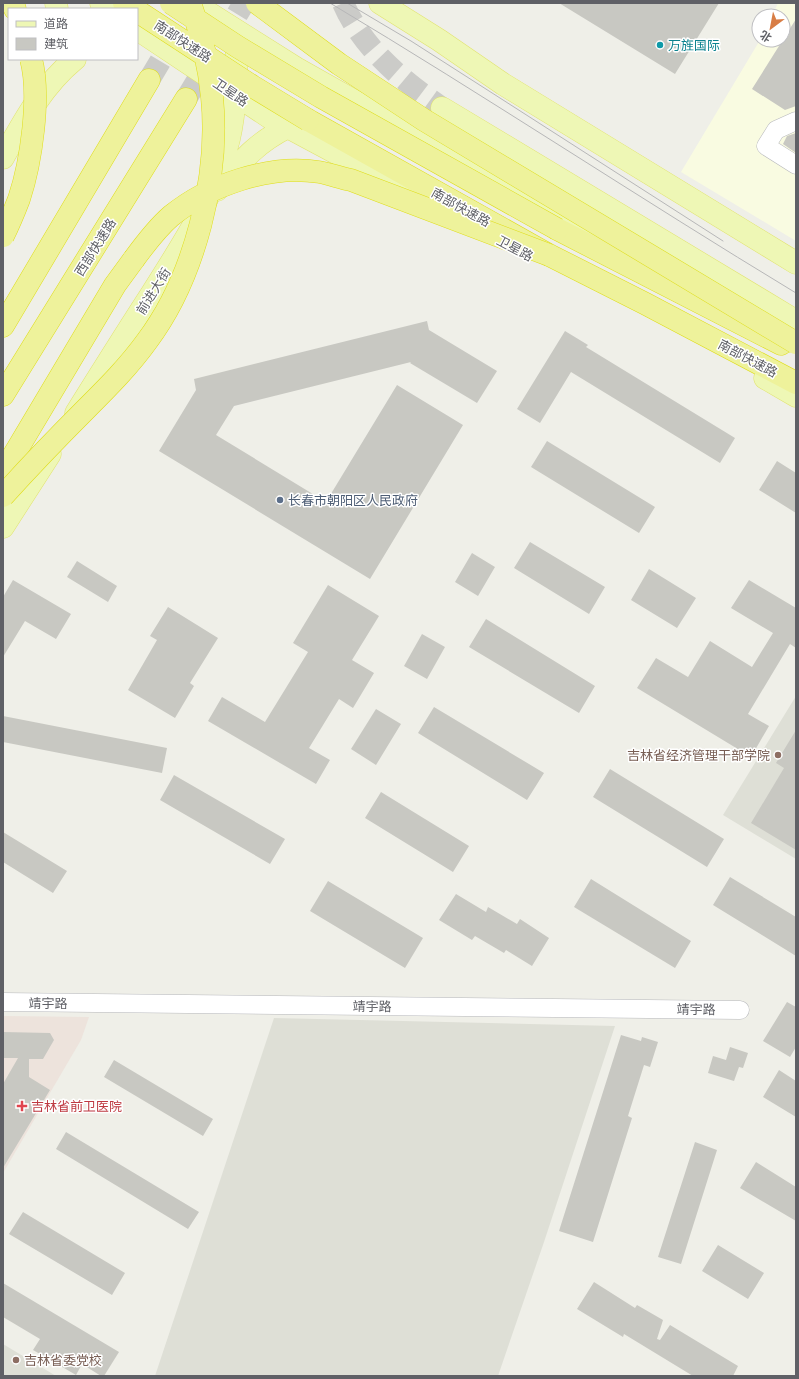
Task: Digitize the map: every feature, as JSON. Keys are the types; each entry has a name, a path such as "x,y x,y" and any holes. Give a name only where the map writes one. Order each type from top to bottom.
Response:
{"highway":[{"name":"南部快速路","path":"171,3 238,47 321,97 536,217 796,352"},
{"path":"3,496 124,371 148,340 165,314 179,286 188,263 200,224 210,182 213,151 212,97 208,70 201,36 190,3"},
{"path":"257,3 339,64 418,116 796,343"},
{"name":"南部快速路","path":"138,12 252,86 364,152 549,255 796,383"},
{"path":"3,236 19,198 32,139 34,88 31,60"},
{"path":"3,326 149,80"},
{"name":"西部快速路","path":"3,395 186,99"},
{"path":"3,473 116,285 148,240 170,217 190,201 234,181 264,172 318,172 351,180 549,255"}],"main road":[{"path":"194,3 296,68 546,209 796,335"},
{"path":"380,3 439,40 503,84 796,263"},
{"path":"402,3 439,40"},
{"path":"139,32 218,18"},
{"name":"前进大街","path":"3,527 174,258 202,207 222,165 229,138 235,94 237,31"},
{"name":"卫星路","path":"139,32 269,117 576,280 747,367 796,396"},
{"path":"48,86 57,60"},
{"path":"3,158 48,86 63,69 74,60"},
{"path":"442,108 796,321"},
{"path":"202,207 248,154 272,135 288,127"}],"street":[{"path":"796,121 776,130 766,146 796,165"},
{"name":"靖宇路","path":"3,1002 740,1010"}],"shaded area":[{"path":"778,3 796,3 796,241 681,172 755,48 791,48 791,8 776,8"},
{"name":"吉林省经济管理干部学院","path":"796,696 796,859 723,815"},
{"name":"吉林省前卫医院","path":"3,1016 89,1017 81,1040 3,1173"},
{"path":"274,1018 615,1026 498,1376 155,1376"},
{"name":"吉林省委党校","path":"3,1344 56,1376 3,1376"}],"building":[{"name":"万旌国际","path":"559,3 719,3 675,74"},
{"path":"796,19 796,106 785,110 752,89 778,48 791,48 791,27"},
{"path":"796,133 796,153 783,144 787,136"},
{"path":"427,321 429,330 497,371 477,403 410,363 411,362 234,406 216,435 326,502 397,385 463,425 370,579 159,451 196,390 194,379"},
{"path":"565,331 588,345 586,347 735,438 720,463 571,372 540,423 517,409"},
{"path":"547,441 655,507 639,533 531,467"},
{"path":"777,461 796,473 796,513 759,490"},
{"path":"530,542 605,587 589,614 514,568"},
{"path":"472,553 495,567 478,596 455,582"},
{"path":"77,561 117,586 108,602 67,577"},
{"path":"649,569 696,598 677,628 631,600"},
{"path":"13,580 71,614 56,639 25,621 3,657 3,597"},
{"path":"749,580 796,608 796,648 790,644 748,714 769,726 751,757 637,688 656,658 688,677 710,641 752,667 773,633 731,608"},
{"path":"328,585 379,616 352,660 374,673 353,708 339,699 309,748 330,760 316,784 208,721 222,697 265,722 308,652 293,643"},
{"path":"168,607 218,638 190,683 194,686 175,718 128,690 157,640 150,636"},
{"path":"486,619 595,686 579,713 469,647"},
{"path":"422,634 445,647 427,679 404,666"},
{"path":"434,707 544,773 527,800 418,733"},
{"path":"376,709 401,724 376,765 351,749"},
{"path":"3,716 167,748 162,773 3,742"},
{"path":"796,730 796,850 751,823 784,768 776,763"},
{"path":"610,769 724,839 707,867 593,797"},
{"path":"174,775 285,839 270,864 160,800"},
{"path":"381,792 469,846 453,872 365,818"},
{"path":"3,832 67,871 53,893 3,862"},
{"path":"730,877 796,917 796,956 713,905"},
{"path":"591,879 691,941 675,968 574,907"},
{"path":"328,881 423,938 405,968 310,911"},
{"path":"456,894 486,912 488,907 517,924 520,919 549,938 532,966 506,950 504,953 475,936 472,940 439,920"},
{"path":"787,1002 796,1007 796,1047 790,1057 763,1041"},
{"path":"3,1032 50,1033 54,1040 43,1059 29,1059 29,1077 50,1090 3,1168 3,1084 18,1058 3,1058"},
{"path":"621,1035 641,1041 642,1037 658,1042 650,1067 644,1065 628,1116 632,1118 593,1242 559,1231"},
{"path":"730,1047 748,1053 743,1068 739,1067 734,1081 708,1073 713,1056 726,1060"},
{"path":"114,1060 213,1119 203,1136 104,1077"},
{"path":"779,1070 796,1081 796,1117 763,1097"},
{"path":"66,1132 199,1212 188,1229 56,1149"},
{"path":"695,1142 717,1150 681,1264 658,1257"},
{"path":"756,1162 796,1187 796,1221 740,1188"},
{"path":"23,1212 125,1273 112,1295 9,1234"},
{"path":"718,1245 764,1273 748,1299 702,1271"},
{"path":"594,1282 635,1308 637,1305 663,1320 657,1339 660,1340 670,1325 738,1366 733,1376 693,1376 624,1334 623,1337 577,1309"},
{"path":"3,1283 119,1352 104,1376 101,1376 82,1364 76,1375 33,1350 40,1339 3,1317"}],"tunnel":[{"path":"149,80 195,3"},
{"path":"186,99 244,3"},
{"path":"343,3 351,20 361,35 385,62 398,75 442,108"}],"tram line":[{"path":"330,3 796,293"},
{"path":"347,3 411,41 723,241"}],"place":[{"name":"万旌国际","path":"660,45"},
{"name":"长春市朝阳区人民政府","path":"280,500"},
{"name":"吉林省经济管理干部学院","path":"778,755"},
{"name":"吉林省前卫医院","path":"22,1106"},
{"name":"吉林省委党校","path":"16,1360"}]}
